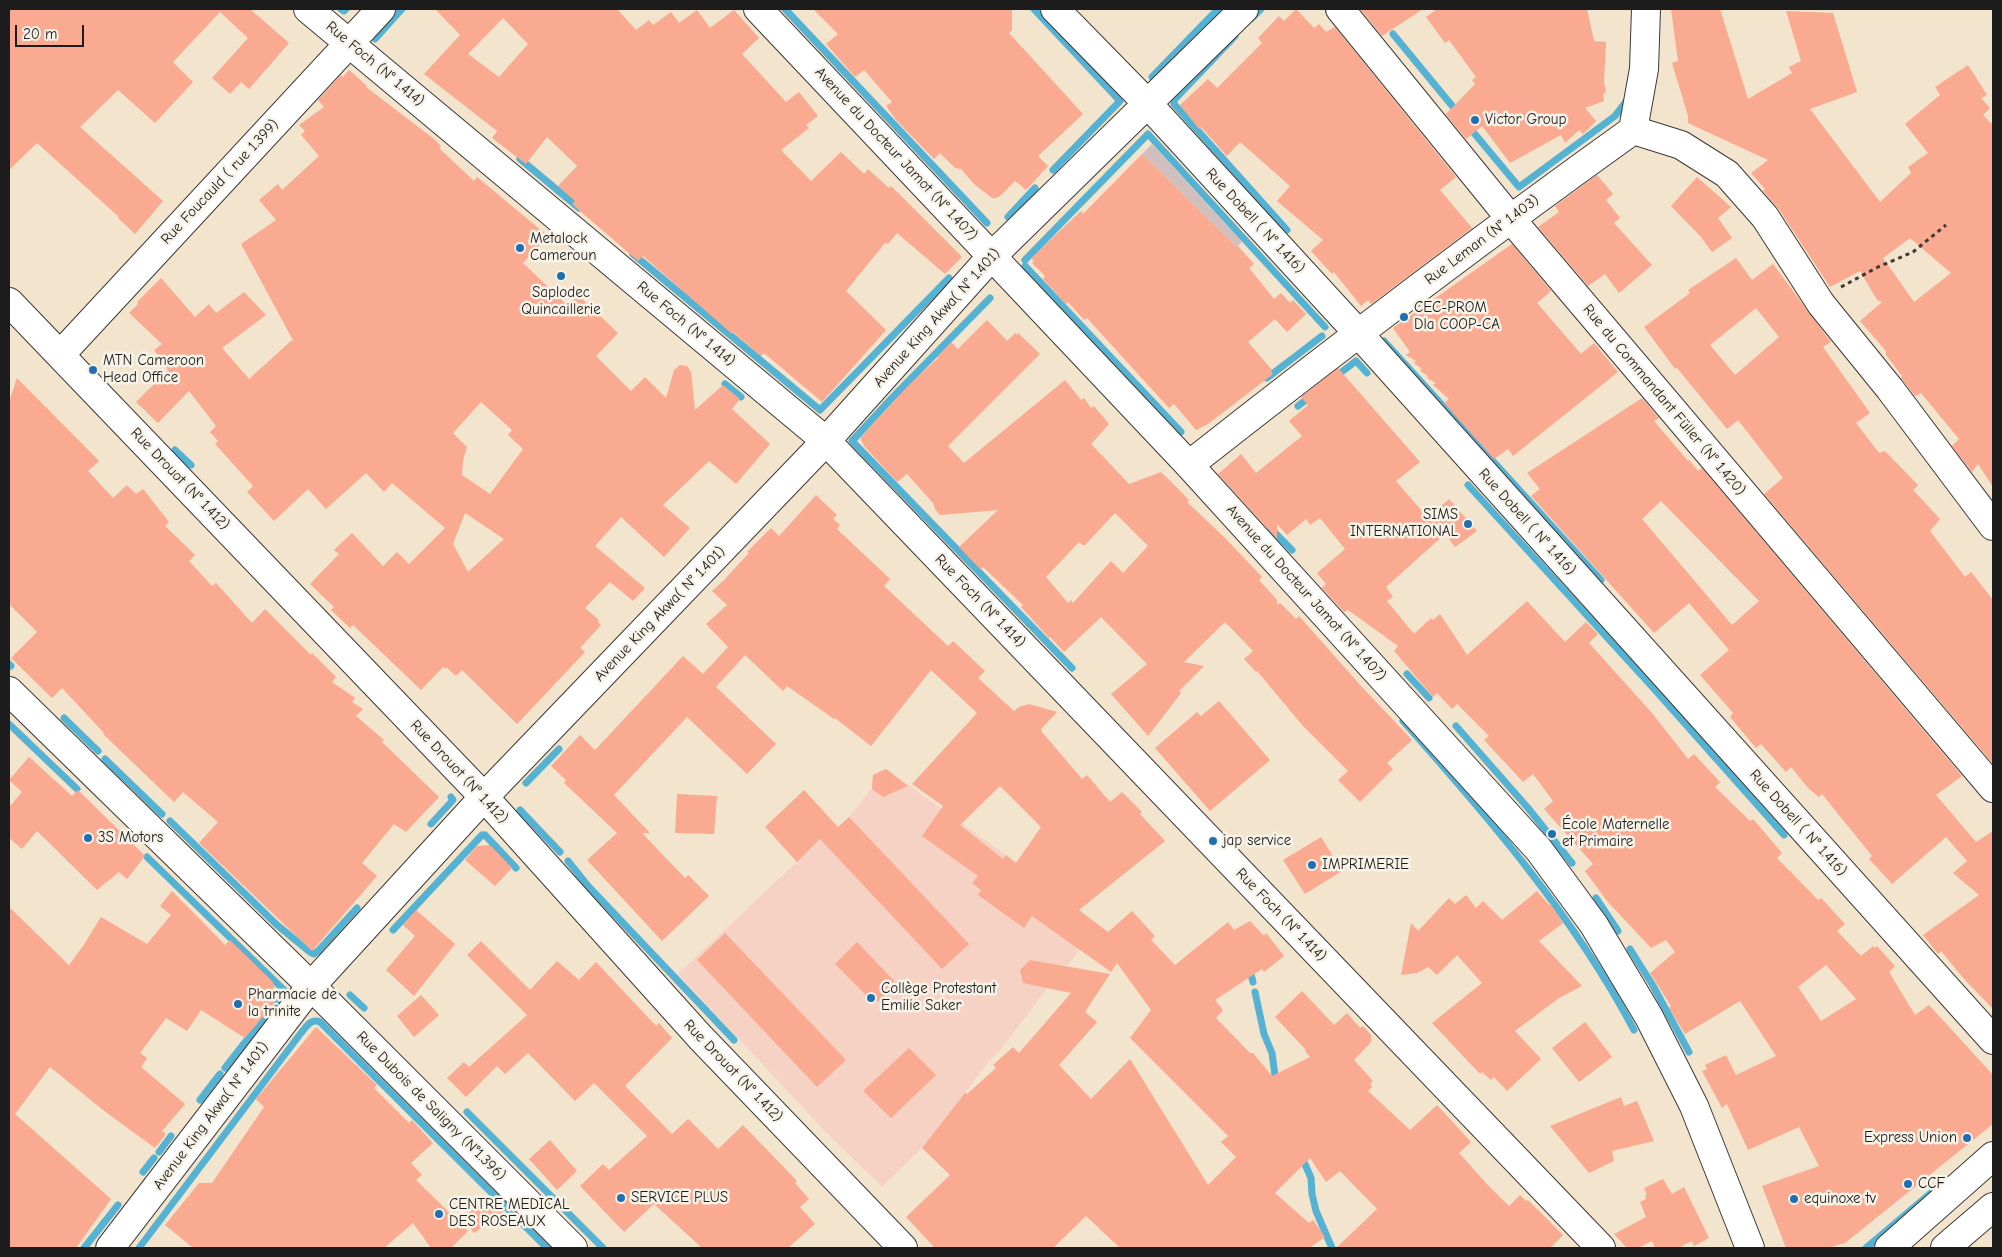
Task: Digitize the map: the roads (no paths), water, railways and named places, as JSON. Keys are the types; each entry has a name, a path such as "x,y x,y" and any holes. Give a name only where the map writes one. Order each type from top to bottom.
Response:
{"street":[{"name":"Rue Foch (N° 1.414)","path":"308,9 826,442 1601,1248"},
{"name":"Rue Foucauld ( rue 1.399)","path":"60,355 380,9"},
{"name":"Avenue du Docteur Jamot (N° 1.407)","path":"758,9 1189,465 1539,850 1594,925 1649,1017 1694,1106 1750,1248"},
{"name":"Rue Dobell ( N° 1.416)","path":"1055,9 1147,103 1358,333 1993,1040"},
{"name":"Avenue King Akwa( N° 1.401)","path":"110,1248 311,986 484,797 826,442 992,256 1244,9"},
{"name":"Rue du Commandant Füller (N° 1.420)","path":"1340,9 1510,218 1993,788"},
{"path":"1646,9 1644,69 1633,130 1681,146 1727,174 1765,216 1821,304 1890,389 1993,526"},
{"name":"Rue Leman (N° 1.403)","path":"1189,465 1358,333 1510,218 1633,130"},
{"name":"Rue Drouot (N° 1.412)","path":"9,302 484,797 700,1037 903,1248"},
{"name":"Rue Dubois de Saligny (N°1.396)","path":"9,691 311,986 573,1248"},
{"path":"1889,1248 1993,1156"},
{"path":"1945,1248 1993,1207"}],"waterway":[{"path":"341,9 344,11 346,9"},
{"path":"375,39 402,9"},
{"path":"785,9 987,223"},
{"path":"1034,9 1120,101 1053,170"},
{"path":"1152,77 1218,9"},
{"path":"1251,19 1261,9"},
{"path":"1393,34 1458,113"},
{"path":"1235,36 1174,100 1174,104 1287,230"},
{"path":"1469,127 1519,187 1615,116 1628,99"},
{"path":"1025,260 1148,134 1325,327"},
{"path":"520,159 579,208"},
{"path":"1008,217 1035,188"},
{"path":"633,254 820,410 949,278"},
{"path":"1025,266 1181,432"},
{"path":"990,298 852,441 1072,668"},
{"path":"1267,378 1322,336"},
{"path":"1384,341 1601,580"},
{"path":"1335,377 1356,361 1367,373"},
{"path":"725,384 741,397"},
{"path":"1298,406 1311,396"},
{"path":"175,450 191,465"},
{"path":"1468,485 1784,835"},
{"path":"1271,529 1292,550"},
{"path":"1407,674 1429,698"},
{"path":"64,718 98,751"},
{"path":"1403,721 1498,831 1557,907 1610,988 1634,1030"},
{"path":"9,724 77,789"},
{"path":"1456,726 1528,808 1572,863"},
{"path":"526,783 559,749"},
{"path":"105,759 162,814"},
{"path":"431,824 453,800 451,797"},
{"path":"520,810 560,852"},
{"path":"170,821 277,925 314,954 357,908"},
{"path":"393,930 482,835"},
{"path":"485,835 516,868"},
{"path":"147,857 285,991 225,1068"},
{"path":"568,861 588,886 734,1040"},
{"path":"1596,898 1618,931"},
{"path":"1630,949 1652,984 1689,1052"},
{"path":"1249,967 1253,982"},
{"path":"1255,992 1264,1034 1272,1053 1276,1083"},
{"path":"350,995 364,1008"},
{"path":"139,1248 301,1033 314,1021 320,1022 547,1248"},
{"path":"200,1100 220,1074"},
{"path":"467,1112 603,1248"},
{"path":"159,1152 171,1136"},
{"path":"1301,1155 1311,1178 1316,1211 1332,1248"},
{"path":"143,1172 154,1158"},
{"path":"1866,1248 1931,1193"},
{"path":"84,1248 118,1205"}],"place":[{"name":"Victor Group","path":"1475,120"},
{"name":"Metalock Cameroun","path":"520,248"},
{"name":"Saplodec Quincaillerie","path":"561,276"},
{"name":"CEC-PROM Dla COOP-CA","path":"1404,317"},
{"name":"MTN Cameroon Head Office","path":"93,370"},
{"name":"SIMS INTERNATIONAL","path":"1468,524"},
{"name":"École Maternelle et Primaire","path":"1552,834"},
{"name":"3S Motors","path":"88,838"},
{"name":"jap service","path":"1213,841"},
{"name":"IMPRIMERIE","path":"1312,865"},
{"name":"Collège Protestant Emilie Saker","path":"871,998"},
{"name":"Pharmacie de la trinite","path":"238,1004"},
{"name":"Express Union","path":"1967,1138"},
{"name":"CCF","path":"1908,1184"},
{"name":"SERVICE PLUS","path":"621,1198"},
{"name":"equinoxe tv","path":"1794,1199"},
{"name":"CENTRE MEDICAL DES ROSEAUX","path":"439,1214"}]}
